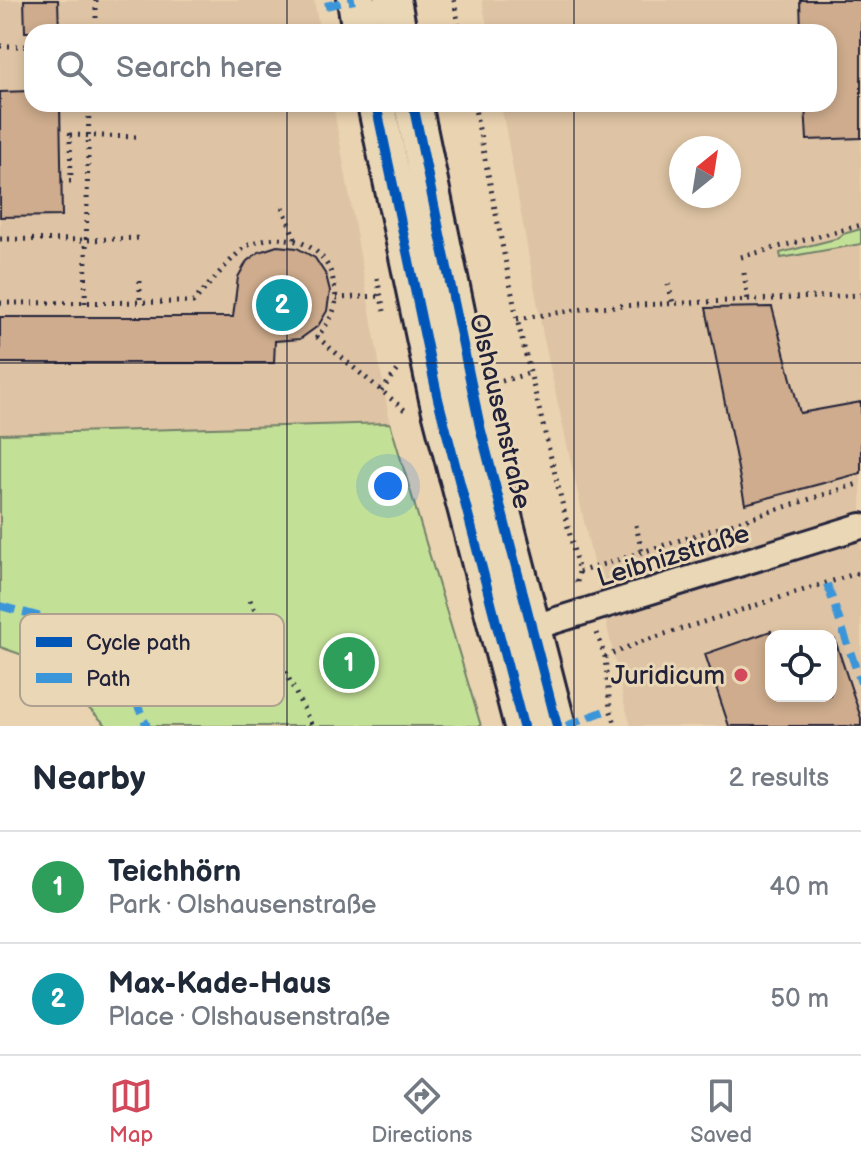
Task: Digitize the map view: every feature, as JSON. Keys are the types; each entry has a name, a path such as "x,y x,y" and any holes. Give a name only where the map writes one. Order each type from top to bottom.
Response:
{"street":[{"path":"356,0 360,24"},
{"path":"392,0 396,24"},
{"name":"Olshausenstraße","path":"378,112 438,399 516,633 557,726"},
{"name":"Olshausenstraße","path":"415,112 480,427 516,633 523,726"},
{"name":"Leibnizstraße","path":"516,633 861,526"}],"path":[{"path":"96,0 96,24"},
{"path":"454,0 458,24"},
{"path":"0,46 24,46"},
{"path":"85,303 89,112"},
{"path":"476,112 517,319 579,572 577,582 605,657 610,709 616,726"},
{"path":"61,181 71,181 70,135 139,137"},
{"path":"283,207 295,239"},
{"path":"741,257 861,225"},
{"path":"0,303 193,302 246,246 269,237 295,239 319,254 331,274 336,298 330,320 317,337 409,413"},
{"path":"0,239 140,238"},
{"path":"744,273 748,300"},
{"path":"140,281 140,302"},
{"path":"668,284 673,303"},
{"path":"517,319 596,307 861,295"},
{"path":"336,298 381,296"},
{"path":"381,391 398,370"},
{"path":"502,381 530,373"},
{"path":"579,572 861,483"},
{"path":"636,525 642,553"},
{"path":"605,657 637,643 861,572"},
{"path":"250,600 257,614"},
{"path":"284,669 312,726"}],"shaded area":[{"path":"0,0 314,0 318,24 24,24 24,112 334,112 390,423 0,434"},
{"path":"482,0 861,0 861,726 631,726 544,340 502,112 837,112 837,24 486,24"}],"green space":[{"path":"861,229 861,244 781,258 780,253"},
{"path":"390,423 481,726 107,726 86,706 284,706 284,614 20,614 20,654 0,647 0,434"}],"building":[{"path":"24,0 58,0 59,24 25,24"},
{"path":"800,0 861,0 861,138 807,140 805,112 837,112 837,24 801,24"},
{"path":"24,91 24,112 60,112 62,216 0,217 0,92"},
{"path":"277,246 297,248 315,258 326,275 330,291 327,311 318,326 300,339 275,341 274,363 0,363 0,317 233,317 238,277 247,261 259,252"},
{"path":"772,307 800,413 861,402 861,473 745,504 706,308"},
{"name":"Juridicum","path":"765,633 765,702 837,702 837,646 861,726 729,726 705,654"}],"marked path":[{"path":"325,6 355,0"},
{"path":"827,584 861,683"},
{"path":"0,606 30,614"},
{"path":"138,706 147,726"},
{"path":"566,726 610,709"}],"cycle path":[{"path":"378,112 438,399 523,726"},
{"path":"415,112 480,427 557,726"}],"place":[{"name":"Max-Kade-Haus","path":"282,305"},
{"name":"Teichhörn","path":"349,663"},
{"name":"Juridicum","path":"741,675"}]}
